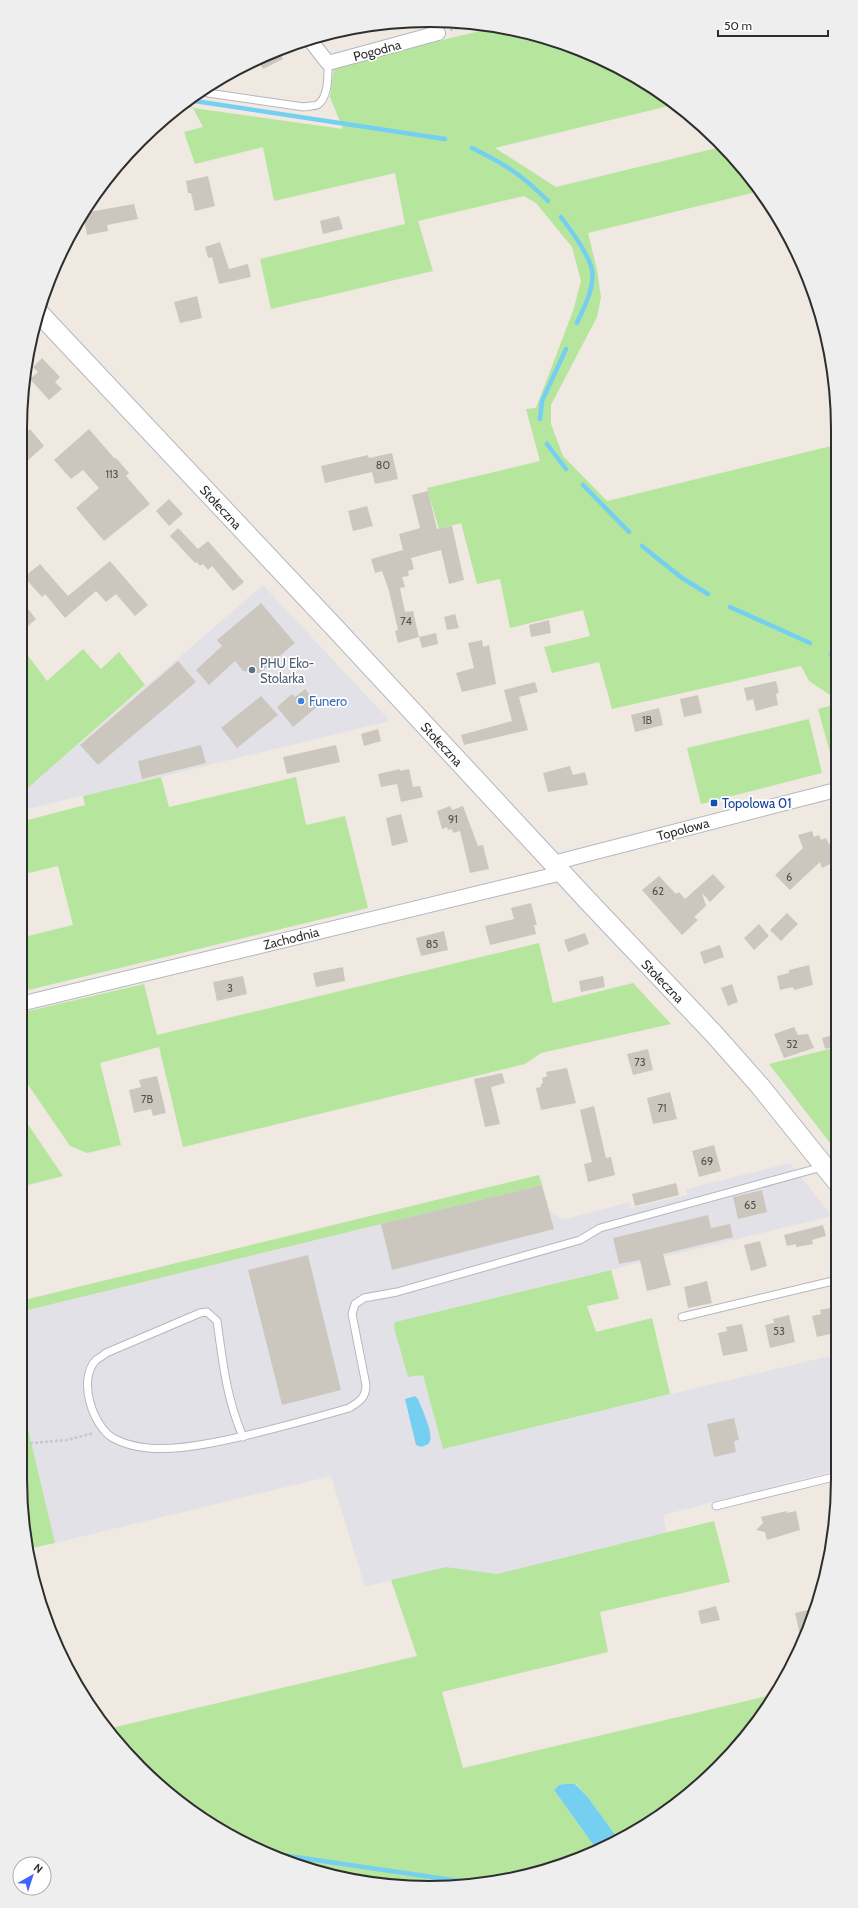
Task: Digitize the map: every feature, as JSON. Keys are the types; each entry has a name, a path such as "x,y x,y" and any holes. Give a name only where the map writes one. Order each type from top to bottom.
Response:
{"main road":[{"name":"Stołeczna","path":"43,317 714,1034 760,1086 831,1175"}],"street":[{"name":"Pogodna","path":"328,63 438,34"},
{"path":"313,44 328,63"},
{"name":"Topolowa","path":"558,868 831,791"},
{"name":"Zachodnia","path":"27,1002 558,868"}],"lane":[{"path":"209,93 304,107 316,105 323,98 328,82 328,63"},
{"path":"243,1437 232,1412 227,1390 217,1321 207,1312 200,1313 106,1353 95,1361 90,1372 88,1385 89,1402 102,1429 113,1438 128,1445 149,1448 181,1448 243,1437 349,1408 361,1401 366,1393 366,1385 352,1314 355,1304 364,1298 397,1292 580,1240 600,1228 824,1166"},
{"path":"682,1317 831,1281"},
{"path":"716,1506 831,1478"}],"path":[{"path":"438,34 458,28"},
{"path":"27,1443 67,1440 86,1436 102,1429"}],"shaded area":[{"path":"263,585 390,721 27,809 27,789"},
{"path":"790,1163 831,1216 395,1322 423,1374 443,1449 831,1356 831,1472 663,1515 667,1533 497,1574 446,1567 365,1587 331,1476 55,1543 27,1425 27,1310 542,1185 549,1209 562,1220 630,1202 631,1208 687,1195 686,1189"}],"green space":[{"path":"482,30 533,41 558,48 583,58 607,68 668,106 495,148 556,187 716,148 754,193 588,233 597,270 601,297 597,317 551,405 551,424 563,456 607,501 831,446 831,696 809,681 801,666 612,709 599,662 552,673 544,647 590,636 583,610 510,628 500,579 477,584 461,523 439,529 427,488 540,461 526,409 536,408 573,311 581,281 572,247 536,203 524,196 418,221 433,271 271,309 260,259 405,224 395,173 274,201 263,147 195,164 184,132 203,127 193,108 343,129 330,97 334,66"},
{"path":"83,649 101,669 119,652 145,685 27,789 27,654 47,681"},
{"path":"831,705 831,756 818,709"},
{"path":"809,719 822,773 701,804 687,748"},
{"path":"161,777 169,807 296,777 306,825 345,816 368,908 27,990 27,936 73,925 58,866 27,873 27,820 85,805 83,796"},
{"path":"539,943 553,1003 633,983 671,1024 541,1053 525,1064 183,1147 159,1047 100,1063 121,1145 87,1153 70,1146 27,1083 27,1011 144,984 157,1035"},
{"path":"831,1048 831,1144 769,1064"},
{"path":"27,1123 63,1176 27,1185"},
{"path":"539,1175 542,1185 27,1310 27,1299"},
{"path":"611,1270 619,1299 587,1306 596,1332 652,1318 670,1394 443,1449 423,1375 408,1377 394,1328 395,1322"},
{"path":"27,1425 55,1543 33,1548 28,1505"},
{"path":"714,1521 730,1582 600,1612 608,1652 442,1692 463,1768 767,1696 748,1724 713,1763 674,1798 630,1827 616,1835 587,1796 576,1784 559,1785 554,1790 594,1846 558,1860 533,1867 481,1878 455,1880 403,1880 377,1878 351,1873 300,1860 251,1840 228,1827 184,1798 145,1763 113,1728 417,1656 391,1580 446,1567 497,1574"}],"water":[{"path":"415,1396 418,1399 427,1420 431,1437 428,1444 422,1447 416,1445 405,1399"},
{"path":"575,1784 587,1796 616,1835 594,1846 554,1790 559,1785"}],"building":[{"path":"281,56 283,59 263,69 261,64"},
{"path":"208,176 215,206 195,211 191,193 188,193 186,181"},
{"path":"134,204 138,219 107,225 108,231 87,235 85,222 92,212"},
{"path":"339,216 343,229 323,234 320,221"},
{"path":"220,242 229,269 248,264 251,277 219,284 212,257 208,258 205,247"},
{"path":"197,296 202,318 180,323 174,302"},
{"path":"42,358 60,377 55,382 62,389 49,400 30,379 38,372 33,367"},
{"path":"30,429 44,446 27,461 27,432"},
{"path":"89,429 129,473 126,476 150,504 104,541 76,508 99,488 83,470 71,479 54,460"},
{"path":"392,453 398,479 375,484 372,472 325,483 321,466 368,455 369,458"},
{"path":"428,491 437,529 452,526 464,580 449,584 441,550 411,558 414,569 408,571 409,576 402,577 405,587 400,588 405,612 413,611 419,637 398,643 395,631 398,630 389,591 382,571 375,573 371,559 403,550 399,534 420,528 412,495"},
{"path":"169,499 183,514 169,526 156,511"},
{"path":"367,506 373,526 353,531 348,511"},
{"path":"178,528 198,549 208,541 244,582 233,591 212,566 208,570 203,564 200,566 197,562 195,563 170,536"},
{"path":"110,561 148,605 135,616 116,594 106,602 96,591 65,618 45,594 42,597 27,580 27,575 40,564 68,596"},
{"path":"261,603 295,643 260,673 243,671 235,661 209,685 196,670 222,646 217,640"},
{"path":"28,609 36,619 27,627"},
{"path":"455,614 459,628 447,630 444,617"},
{"path":"549,620 551,633 531,637 529,625"},
{"path":"436,633 438,644 422,648 419,637"},
{"path":"482,640 483,647 489,645 496,684 462,692 456,673 474,668 468,643"},
{"path":"178,661 196,682 98,765 80,745"},
{"path":"776,681 779,693 776,694 778,705 756,711 753,699 747,701 744,688"},
{"path":"535,682 538,692 519,697 528,730 464,745 461,735 512,721 504,690"},
{"path":"305,689 318,706 293,727 277,707 292,694 295,697"},
{"path":"698,695 702,713 684,717 680,699"},
{"path":"261,696 278,715 237,748 221,728"},
{"path":"659,708 663,725 635,732 631,715"},
{"path":"378,729 381,741 364,746 361,734"},
{"path":"201,745 206,763 142,779 138,761"},
{"path":"336,745 340,762 287,774 283,757"},
{"path":"570,766 573,775 585,772 588,785 548,792 543,773"},
{"path":"400,769 400,771 409,769 413,787 420,786 423,797 401,802 397,784 381,787 378,774"},
{"path":"450,806 452,810 463,806 478,846 483,845 489,869 470,873 460,831 453,833 452,829 448,830 447,827 442,829 437,811"},
{"path":"401,814 408,842 392,846 386,818"},
{"path":"812,831 814,837 819,835 821,840 826,838 829,844 831,843 831,864 822,868 820,862 790,890 775,875 803,848 798,835"},
{"path":"713,874 725,887 710,902 702,893 706,906 694,917 698,920 682,935 642,890 659,876 676,894 679,892 685,899"},
{"path":"531,903 537,925 534,925 536,934 490,945 485,926 514,919 511,908"},
{"path":"787,913 798,924 781,941 770,930"},
{"path":"759,924 769,936 754,950 744,938"},
{"path":"444,931 448,950 421,956 416,938"},
{"path":"585,933 589,944 568,952 564,940"},
{"path":"720,945 724,957 704,964 700,952"},
{"path":"809,965 813,985 794,990 793,987 780,990 777,976 789,973 789,970"},
{"path":"343,967 345,981 316,987 313,973"},
{"path":"243,976 247,994 217,1001 213,982"},
{"path":"603,976 605,987 581,992 579,981"},
{"path":"732,984 738,1002 728,1006 721,988"},
{"path":"794,1027 798,1035 808,1034 814,1048 784,1058 774,1034"},
{"path":"831,1036 831,1048 825,1049 822,1038"},
{"path":"648,1049 653,1070 633,1075 627,1054"},
{"path":"567,1068 576,1103 541,1110 536,1088 541,1087 541,1084 543,1083 542,1078 547,1076 546,1072"},
{"path":"502,1073 505,1083 491,1087 500,1124 485,1127 474,1079"},
{"path":"157,1076 166,1113 153,1116 151,1109 134,1113 129,1090 141,1087 139,1080"},
{"path":"670,1092 677,1119 653,1124 647,1098"},
{"path":"594,1106 606,1158 611,1157 615,1175 588,1182 584,1164 592,1162 580,1110"},
{"path":"714,1145 721,1171 699,1177 692,1151"},
{"path":"676,1183 679,1195 635,1206 632,1194"},
{"path":"542,1185 554,1229 392,1270 381,1224"},
{"path":"762,1190 767,1212 738,1219 733,1197"},
{"path":"708,1215 711,1228 730,1224 733,1237 663,1254 671,1285 647,1291 640,1260 619,1264 613,1238"},
{"path":"823,1225 826,1236 812,1240 813,1244 796,1247 796,1244 787,1246 784,1235"},
{"path":"760,1241 767,1266 751,1271 744,1245"},
{"path":"308,1255 341,1390 282,1405 248,1270"},
{"path":"707,1281 712,1303 688,1308 684,1287"},
{"path":"831,1308 831,1334 817,1337 812,1316 821,1314 820,1310"},
{"path":"789,1315 795,1342 770,1348 765,1325 774,1323 773,1319"},
{"path":"742,1324 748,1351 723,1356 718,1333 727,1331 726,1327"},
{"path":"734,1418 739,1440 734,1441 736,1452 714,1457 707,1424"},
{"path":"787,1511 787,1513 796,1511 800,1530 767,1540 765,1532 756,1530 763,1523 761,1517"},
{"path":"716,1606 720,1620 701,1624 698,1611"},
{"path":"809,1609 800,1634 795,1613"}],"waterway":[{"path":"197,101 445,139"},
{"path":"472,148 513,171 548,201"},
{"path":"561,217 583,249 592,270 592,284 586,304 577,323"},
{"path":"540,419 542,401 566,349"},
{"path":"547,444 566,469"},
{"path":"583,485 629,532"},
{"path":"642,546 682,578 708,594"},
{"path":"730,607 810,643"},
{"path":"291,1856 453,1880"}],"place":[{"name":"PHU Eko- Stolarka","path":"252,670"},
{"name":"Funero","path":"301,701"},
{"name":"Topolowa 01","path":"714,803"}]}
